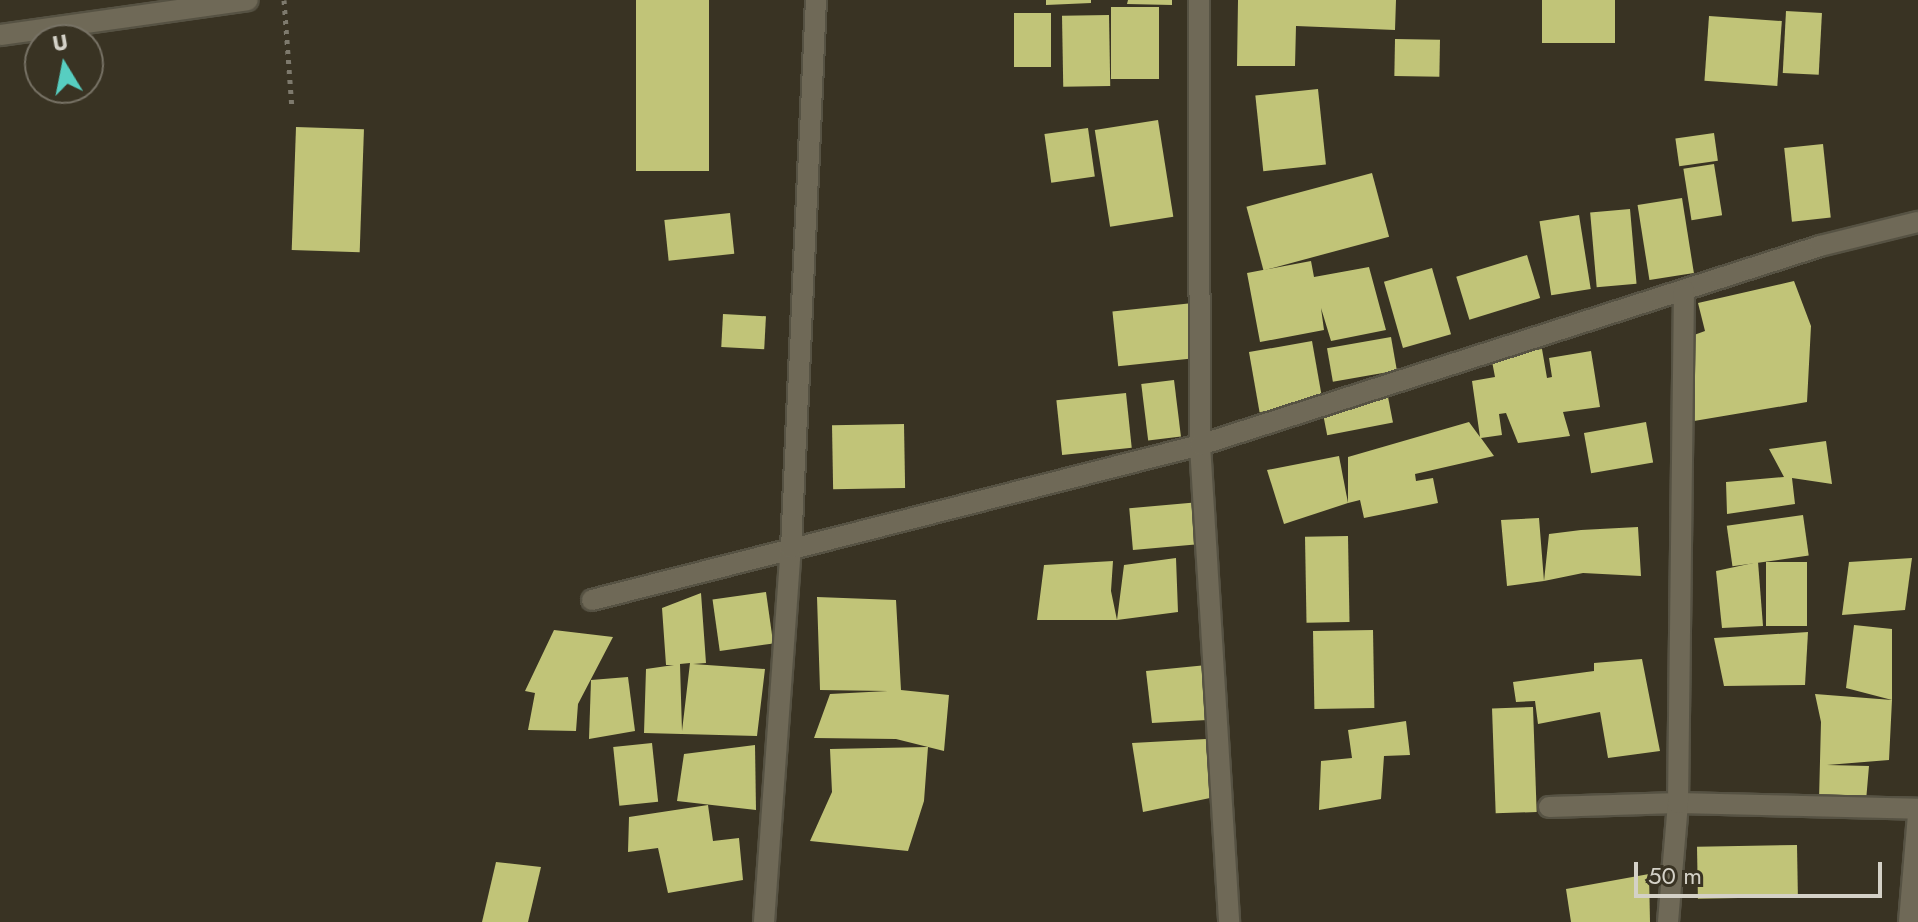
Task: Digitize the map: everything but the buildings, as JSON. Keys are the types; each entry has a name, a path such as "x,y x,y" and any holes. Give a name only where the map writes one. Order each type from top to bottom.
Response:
{"street":[{"path":"0,35 248,0"},
{"path":"764,922 791,548 816,0"},
{"path":"1199,0 1200,445 1229,922"},
{"path":"592,600 1200,445 1820,246 1918,222"},
{"path":"1668,922 1678,803 1684,290"},
{"path":"1549,807 1678,803 1918,812 1909,922"}],"path":[{"path":"284,0 292,108"}]}
